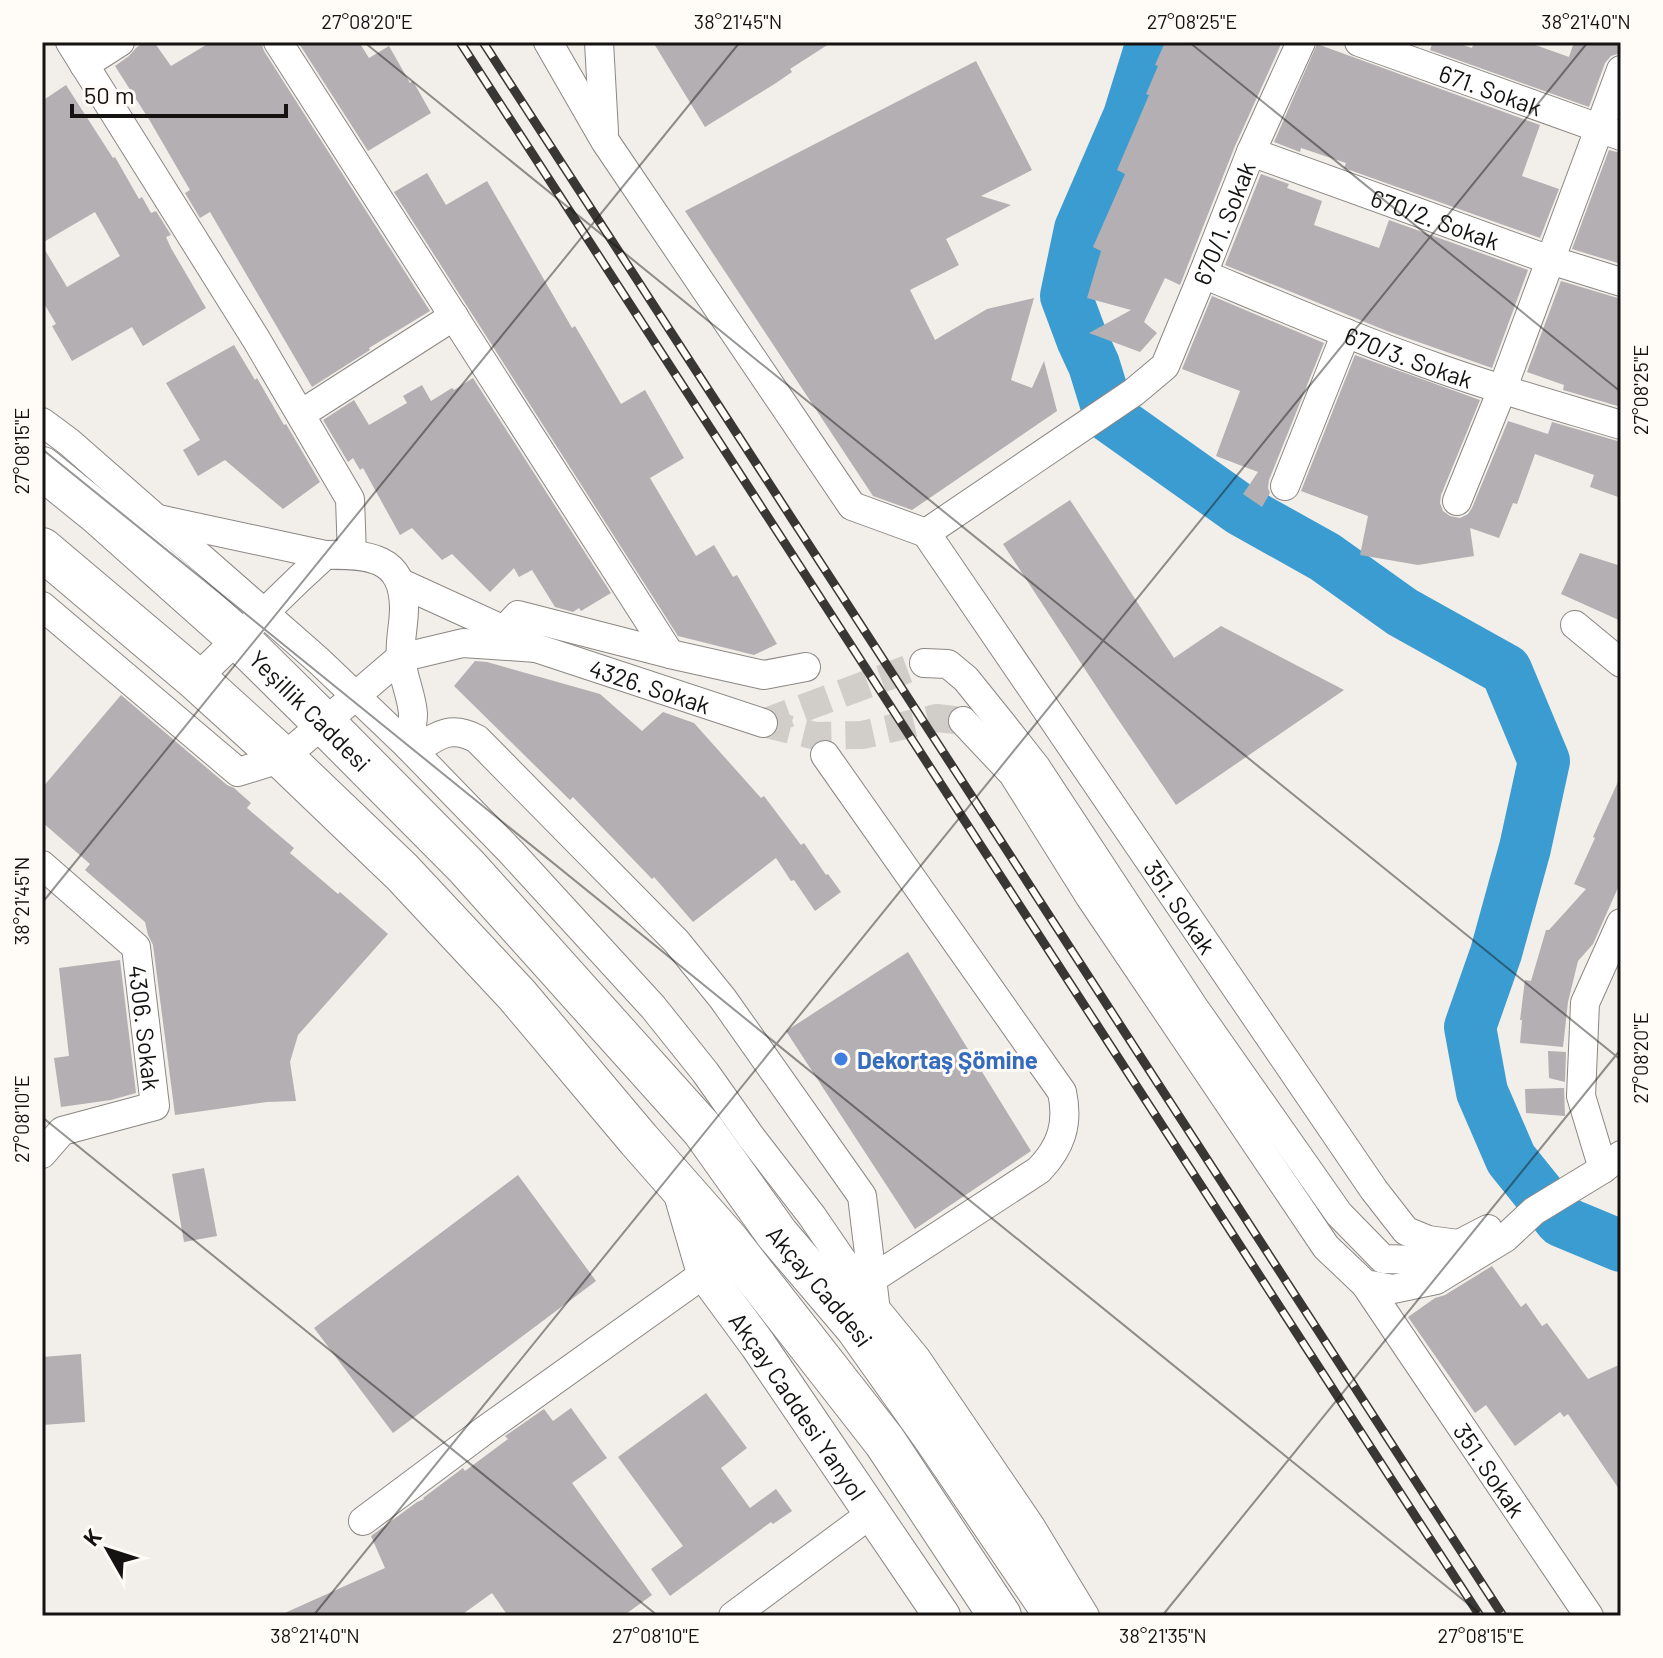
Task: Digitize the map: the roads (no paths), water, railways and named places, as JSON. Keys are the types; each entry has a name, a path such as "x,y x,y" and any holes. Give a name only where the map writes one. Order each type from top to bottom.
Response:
{"highway":[{"name":"Yeşillik Caddesi","path":"42,468 100,515 251,626 323,722 466,866 562,973"},
{"path":"42,549 196,679 283,758"},
{"name":"Akçay Caddesi","path":"283,758 402,872 517,995 728,1241 885,1442 1000,1616"},
{"name":"Akçay Caddesi","path":"562,973 703,1130 777,1234 857,1328 1056,1616"}],"main road":[{"name":"Akçay Caddesi Yanyol","path":"680,1186 705,1273 758,1345 942,1616"}],"street":[{"path":"120,42 77,54 256,339 350,499 338,555 251,626 196,679"},
{"path":"278,42 670,654"},
{"path":"548,42 642,198 852,506 926,533"},
{"path":"599,42 605,141"},
{"name":"670/1. Sokak","path":"926,533 1134,392 1165,366 1251,152 1301,42"},
{"name":"671. Sokak","path":"1359,42 1610,131"},
{"path":"1457,501 1550,260 1610,131 1621,70"},
{"name":"670/2. Sokak","path":"1251,152 1550,260 1621,282"},
{"name":"670/3. Sokak","path":"1203,274 1439,368 1621,425"},
{"path":"301,414 454,316"},
{"path":"1285,486 1346,333"},
{"path":"42,422 156,519 251,626 319,661 411,748 653,1007 812,1216 875,1308 916,1358 1023,1514 1085,1616"},
{"path":"156,519 338,555 376,559 392,568 401,583 404,608 400,658 413,714 411,748"},
{"name":"351. Sokak","path":"926,533 1374,1190 1406,1231 1428,1240 1459,1244"},
{"path":"401,583 536,648"},
{"path":"42,606 238,772 283,758 400,658 463,643 536,648"},
{"path":"504,630 518,615 764,675 806,667"},
{"path":"1575,625 1621,663"},
{"name":"4326. Sokak","path":"536,648 763,723"},
{"name":"351. Sokak","path":"924,663 948,664 966,679 1036,767 1193,1006 1339,1214 1383,1259 1419,1260 1512,1217 1534,1211"},
{"name":"351. Sokak","path":"963,721 1013,774 1090,897 1326,1247 1365,1284 1589,1616"},
{"path":"411,748 449,732 468,734 477,739 676,941 723,999 862,1196 875,1308"},
{"path":"825,755 1062,1092 1065,1105 1064,1130 1059,1145 1039,1170 872,1279"},
{"name":"4306. Sokak","path":"42,865 136,947 155,1106 62,1131 42,1154"},
{"path":"1365,1284 1393,1289 1436,1280 1505,1238 1534,1211 1609,1165 1581,1096 1585,1003 1621,923"},
{"path":"363,1521 705,1273"},
{"path":"733,1616 872,1513"}],"waterway":[{"path":"1152,42 1129,116 1080,229 1066,296 1094,365 1110,417 1241,510 1325,557 1402,612 1506,670 1544,761 1525,848 1496,953 1470,1027 1482,1092 1511,1159 1561,1221 1621,1246"}],"tunnel":[{"path":"763,723 924,663"},
{"path":"763,723 816,736 862,735 937,718 963,721"}],"railway":[{"path":"460,42 1480,1616"},
{"path":"483,42 1503,1616"}],"place":[{"name":"Dekortaş Şömine","path":"841,1059"}]}
